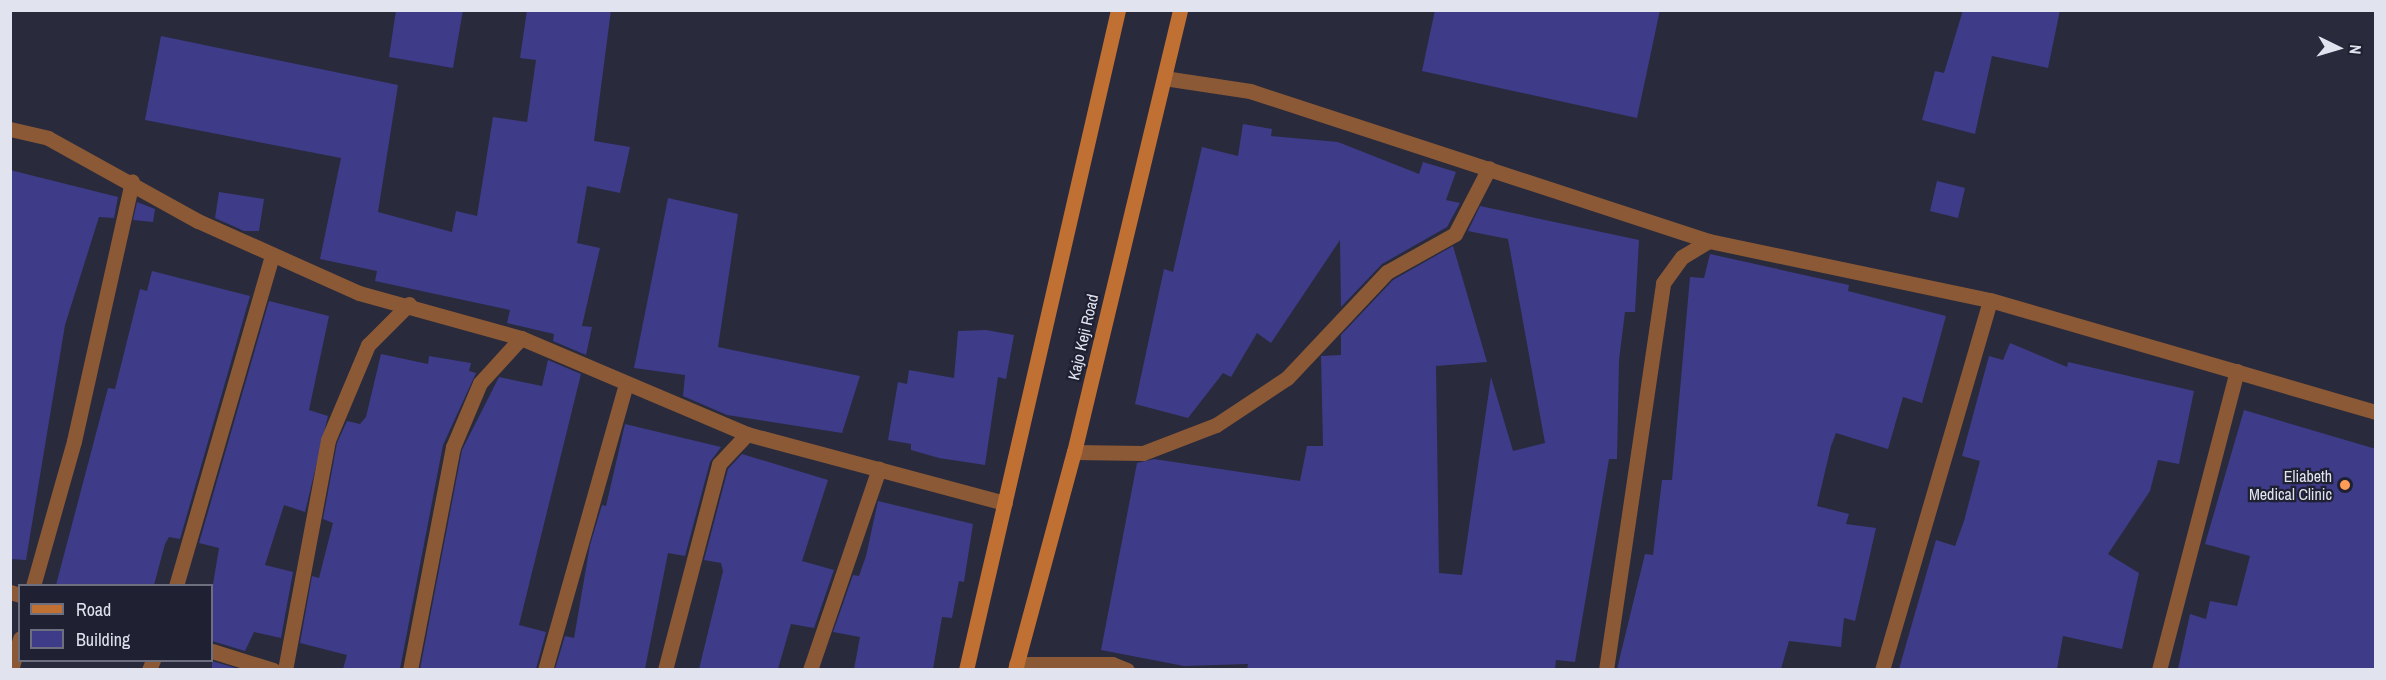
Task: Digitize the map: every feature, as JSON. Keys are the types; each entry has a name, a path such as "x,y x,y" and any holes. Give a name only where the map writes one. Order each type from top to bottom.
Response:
{"main road":[{"path":"966,669 1118,10"},
{"name":"Kajo Keji Road","path":"1016,667 1074,452 1180,10"}],"street":[{"path":"1164,78 1250,91 1709,241 1990,300 2376,412"},
{"path":"10,129 48,138 132,181 198,221 359,293 409,304 520,338 747,434 1005,503"},
{"path":"1074,452 1143,453 1216,425 1287,378 1387,272 1455,234 1489,168"},
{"path":"33,584 75,441 132,181"},
{"path":"1606,669 1663,283 1682,257 1709,241"},
{"path":"176,584 272,255"},
{"path":"1882,669 1990,300"},
{"path":"285,669 328,440 368,345 409,304"},
{"path":"410,669 453,447 480,383 520,338"},
{"path":"2159,669 2237,371"},
{"path":"545,669 626,383"},
{"path":"665,669 719,464 747,434"},
{"path":"810,669 879,469"},
{"path":"11,669 18,645"},
{"path":"213,651 273,669"},
{"path":"1016,667 1112,664 1127,669"}],"building":[{"path":"396,10 463,10 453,68 389,57"},
{"path":"527,10 611,10 594,141 630,147 620,193 587,186 577,243 600,248 582,326 592,327 586,355 553,341 554,334 507,323 510,310 375,281 377,271 320,259 341,158 145,120 161,36 398,85 378,212 452,232 456,211 477,216 493,117 527,122 536,60 520,58"},
{"path":"1435,10 1660,10 1637,118 1422,71"},
{"path":"1963,10 2060,10 2048,68 1992,56 1975,134 1922,120 1935,71 1944,73"},
{"path":"1243,124 1272,129 1271,136 1338,142 1419,174 1423,162 1456,172 1446,200 1460,203 1447,227 1382,264 1341,307 1340,240 1271,343 1257,333 1231,377 1223,373 1188,418 1135,404 1164,269 1173,272 1202,147 1238,156"},
{"path":"10,170 118,197 114,218 99,217 65,325 26,560 10,559"},
{"path":"1937,181 1965,188 1958,218 1930,211"},
{"path":"219,192 264,199 259,231 244,231 215,218"},
{"path":"668,198 738,214 718,347 860,376 842,433 727,415 683,396 685,375 634,368"},
{"path":"137,202 155,209 153,222 133,220"},
{"path":"1480,206 1639,240 1635,312 1625,312 1619,360 1617,459 1609,459 1575,662 1556,660 1555,669 1247,669 1248,664 1184,666 1101,650 1137,463 1154,459 1300,481 1307,446 1323,446 1321,356 1341,355 1341,335 1393,280 1453,246 1487,362 1436,366 1439,573 1462,575 1491,377 1513,451 1545,443 1508,239 1468,231"},
{"path":"1710,254 1849,285 1848,291 1946,316 1922,403 1903,397 1888,449 1836,433 1831,446 1817,506 1849,514 1846,524 1876,528 1855,621 1844,618 1841,647 1789,641 1781,669 1617,669 1645,554 1653,555 1662,480 1672,480 1690,277 1704,278"},
{"path":"152,271 250,296 180,539 169,537 154,584 56,584 108,388 115,389 140,289 147,291"},
{"path":"269,301 329,316 309,410 328,416 305,512 284,505 265,565 293,572 281,638 254,632 245,651 213,641 213,584 219,548 199,543"},
{"path":"986,330 1014,335 1006,379 998,377 985,465 939,458 911,450 911,444 888,440 898,382 907,384 909,370 954,378 958,331"},
{"path":"2010,343 2067,367 2068,362 2194,391 2179,464 2158,460 2150,491 2108,554 2139,573 2122,649 2063,636 2057,669 1899,669 1936,540 1955,546 1964,521 1980,461 1962,456 1989,356 2003,360"},
{"path":"381,354 428,364 429,356 471,363 469,371 476,373 443,445 400,669 343,669 347,655 300,643 312,576 319,578 333,523 323,519 337,443 347,421 360,424 366,417"},
{"path":"548,360 581,374 519,625 546,632 536,669 420,669 462,450 499,377 542,386"},
{"path":"2244,410 2376,449 2376,669 2178,669 2190,614 2206,619 2210,601 2237,606 2250,556 2205,544"},
{"path":"625,424 721,447 710,462 685,556 668,553 645,669 555,669 565,636 574,638 590,545 602,505 606,506"},
{"path":"742,454 828,480 802,561 834,570 814,628 791,624 778,669 699,669 723,571 721,563 704,560 728,469"},
{"path":"878,501 973,524 964,582 959,581 952,618 942,617 933,669 854,669 860,637 833,632 853,575 859,576 866,556"},
{"path":"213,661 239,669 212,669"}],"place":[{"name":"Eliabeth Medical Clinic","path":"2345,485"}]}
